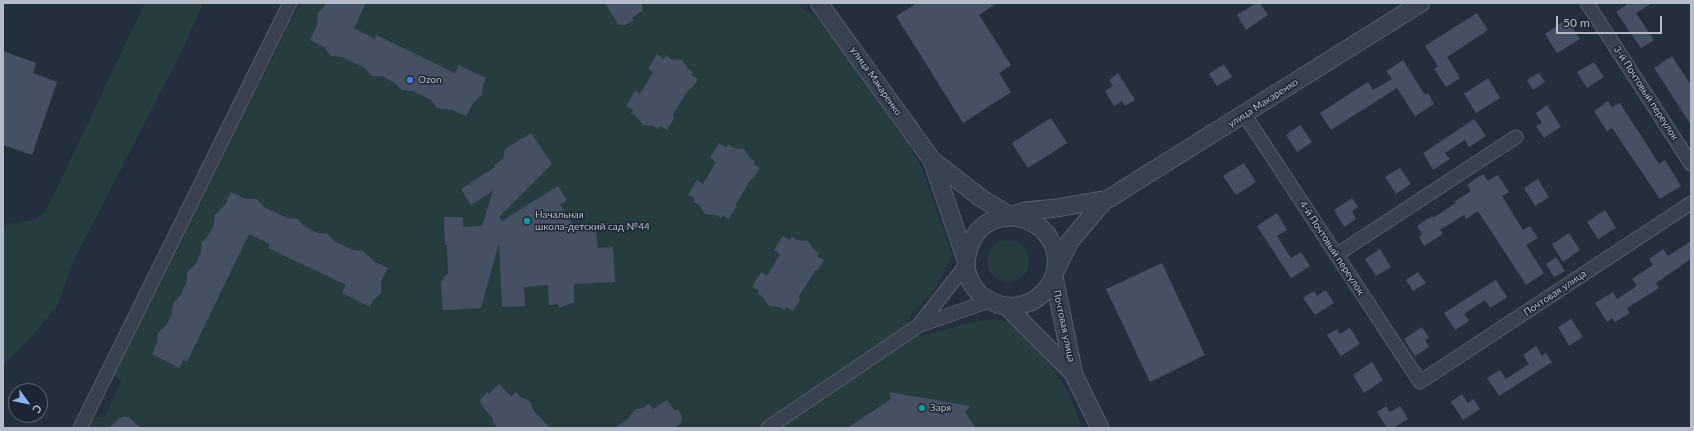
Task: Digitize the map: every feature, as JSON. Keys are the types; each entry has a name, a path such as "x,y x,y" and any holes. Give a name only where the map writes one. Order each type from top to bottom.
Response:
{"street":[{"path":"80,428 290,3"},
{"name":"улица Макаренко","path":"819,3 932,160 981,198 1010,216 1025,211 1104,201"},
{"name":"улица Макаренко","path":"1054,275 1070,241 1104,201 1421,3"},
{"name":"3-й Почтовый переулок","path":"1587,3 1691,164"},
{"name":"4-й Почтовый переулок","path":"1244,114 1420,382"},
{"path":"1336,255 1516,137"},
{"name":"улица Макаренко","path":"932,160 966,262"},
{"name":"Почтовая улица","path":"1420,382 1691,203"},
{"path":"918,326 966,262 973,239 983,227 996,219 1010,216 1024,218 1038,225 1044,230 1052,242 1055,250 1056,265 1054,275 1046,290 1035,300 1021,306 1007,307 989,301 975,288 969,277 966,262"},
{"name":"Почтовая улица","path":"1054,275 1074,375 1100,428"},
{"path":"768,428 918,326 989,301"},
{"name":"Почтовая улица","path":"1007,307 1074,375"}],"green space":[{"path":"145,3 203,3 185,45 76,256 57,306 32,336 3,365 3,225 34,220 46,211"},
{"path":"300,3 799,3 803,9 823,22 908,144 922,168 952,254 945,271 930,296 909,316 920,336 982,320 1001,320 1009,323 1041,351 1068,391 1082,428 88,428 92,418 105,416 121,381 114,374"},
{"path":"1008,240 1023,246 1029,261 1023,276 1008,282 993,276 987,261 993,246"}],"building":[{"path":"327,3 366,3 354,28 375,39 376,35 455,73 459,65 486,78 483,85 482,95 473,103 466,116 453,110 437,108 431,100 412,91 402,90 395,83 382,76 372,76 365,68 342,57 331,56 324,47 310,40 317,25 318,13"},
{"path":"605,3 642,3 642,11 632,18 634,20 622,25 618,24"},
{"path":"917,3 997,3 979,15 1011,65 999,73 1011,92 963,123 896,16"},
{"path":"1256,3 1260,3 1268,15 1246,30 1237,15"},
{"path":"1629,3 1652,3 1636,13 1654,40 1641,48 1616,12"},
{"path":"1477,13 1488,30 1447,57 1460,78 1446,87 1434,69 1438,66 1425,46"},
{"path":"1567,19 1580,39 1557,53 1545,34"},
{"path":"3,51 36,63 33,73 57,82 32,155 3,145"},
{"path":"657,54 664,59 666,55 671,59 682,60 688,69 693,72 691,75 698,79 691,89 688,90 673,115 674,118 667,130 660,126 658,129 653,126 643,125 636,116 631,113 633,110 626,106 635,91 640,94 653,72 648,69"},
{"path":"1672,56 1691,85 1691,125 1654,68"},
{"path":"1403,60 1425,95 1428,93 1434,104 1415,116 1397,88 1331,130 1320,113 1368,82 1373,90 1392,79 1386,71"},
{"path":"1594,62 1604,77 1587,88 1577,72"},
{"path":"1224,64 1232,77 1217,86 1209,74"},
{"path":"1118,73 1135,100 1125,106 1122,101 1114,106 1105,91 1113,86 1109,80"},
{"path":"1539,73 1545,82 1533,90 1527,80"},
{"path":"1488,78 1500,98 1476,113 1464,94"},
{"path":"1608,101 1612,107 1620,103 1659,164 1665,160 1681,186 1660,199 1612,128 1607,131 1594,111"},
{"path":"1547,105 1561,127 1544,138 1536,126 1542,123 1536,113"},
{"path":"1051,118 1067,143 1028,168 1012,143"},
{"path":"1474,119 1486,136 1469,147 1465,140 1445,153 1450,159 1433,170 1423,153"},
{"path":"1300,125 1312,142 1297,152 1286,135"},
{"name":"Начальная школа-детский сад №44","path":"531,133 552,164 499,217 502,221 558,186 567,200 560,205 575,227 595,226 598,248 613,247 615,282 574,284 574,302 559,308 558,304 549,305 548,285 524,287 525,306 502,307 499,243 481,308 443,310 441,283 448,273 444,217 463,217 463,227 482,226 493,191 471,205 461,189 495,167 494,165 503,159 505,149"},
{"path":"719,143 727,148 728,144 734,148 744,149 750,158 755,161 753,164 760,168 754,178 751,179 729,219 722,215 721,218 716,215 705,214 699,205 694,202 695,199 688,195 697,180 703,184 716,162 710,158"},
{"path":"1244,163 1256,182 1236,195 1223,176"},
{"path":"1400,168 1411,184 1396,194 1385,177"},
{"path":"1483,174 1488,181 1498,175 1509,192 1502,196 1523,230 1530,226 1538,238 1526,245 1544,273 1526,285 1478,211 1466,219 1464,215 1440,230 1443,234 1424,246 1419,237 1422,234 1417,226 1432,216 1433,218 1456,203 1455,201 1471,191 1467,185"},
{"path":"1538,179 1549,197 1535,206 1524,188"},
{"path":"231,192 245,199 257,199 264,207 287,218 298,219 304,226 318,233 328,234 334,241 353,250 363,251 375,262 388,268 381,281 381,293 373,300 370,307 342,293 346,285 268,248 270,244 249,234 187,362 183,360 179,368 152,354 157,343 158,333 166,326 172,313 173,303 180,296 187,282 187,272 195,265 201,252 202,242 209,235 214,225 215,215 225,205"},
{"path":"1352,198 1358,207 1352,211 1356,219 1344,227 1334,210"},
{"path":"1605,210 1616,228 1598,239 1587,222"},
{"path":"1277,213 1287,230 1277,236 1291,258 1301,252 1310,266 1291,278 1257,226"},
{"path":"1569,233 1580,250 1563,262 1552,244"},
{"path":"783,236 790,240 792,237 797,240 808,241 814,250 819,253 817,256 824,260 799,296 800,299 793,311 786,307 785,310 779,307 769,306 763,297 758,294 759,291 752,287 761,272 767,276 780,254 774,250"},
{"path":"1691,241 1691,259 1656,283 1659,288 1627,308 1630,313 1615,322 1612,318 1607,322 1595,303 1613,292 1617,299 1637,286 1632,279 1653,265 1649,259 1663,249 1668,256"},
{"path":"1380,249 1391,267 1376,276 1365,259"},
{"path":"1556,257 1565,271 1554,277 1546,264"},
{"path":"1162,263 1205,355 1150,382 1106,289"},
{"path":"1418,272 1426,283 1413,291 1406,280"},
{"path":"1496,280 1507,297 1490,308 1485,300 1464,314 1469,321 1455,330 1444,313"},
{"path":"1326,290 1334,303 1315,315 1303,298 1314,291 1317,296"},
{"path":"1571,319 1583,337 1569,346 1558,327"},
{"path":"1422,327 1429,338 1425,340 1429,347 1415,356 1404,339"},
{"path":"1350,328 1360,344 1341,356 1327,335 1337,329 1340,334"},
{"path":"1536,346 1542,356 1546,353 1552,362 1499,396 1487,378 1500,370 1506,379 1529,364 1523,355"},
{"path":"1372,362 1383,380 1364,393 1353,375"},
{"path":"499,384 511,396 516,392 520,397 530,401 534,411 550,428 497,428 492,417 480,401 487,392 489,394"},
{"name":"Заря","path":"889,392 970,406 965,412 976,428 847,428 891,399"},
{"path":"1462,394 1468,403 1474,399 1480,409 1463,420 1451,402"},
{"path":"667,400 675,411 678,409 682,417 681,423 674,428 614,428 628,419 636,409 643,408 649,404 653,409"},
{"path":"1386,406 1390,412 1400,406 1408,419 1393,428 1387,428 1377,412"},
{"path":"125,416 141,428 109,428 120,418"}],"place":[{"name":"Ozon","path":"410,80"},
{"name":"Начальная школа-детский сад №44","path":"527,221"},
{"name":"Заря","path":"922,408"}]}
